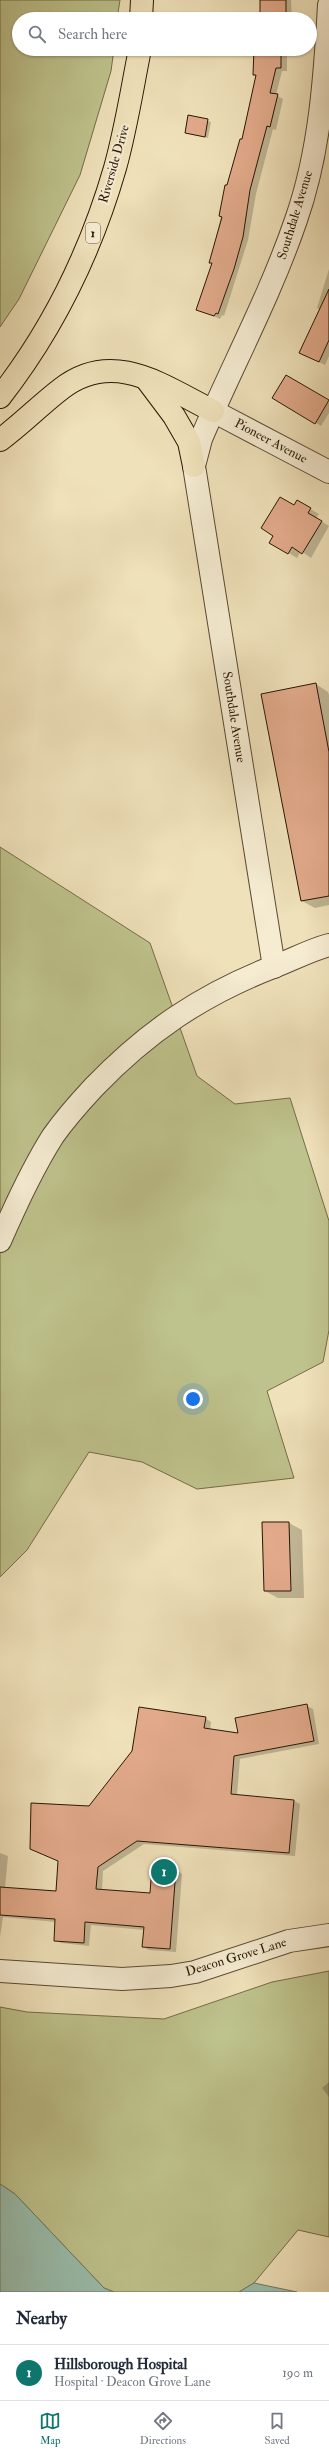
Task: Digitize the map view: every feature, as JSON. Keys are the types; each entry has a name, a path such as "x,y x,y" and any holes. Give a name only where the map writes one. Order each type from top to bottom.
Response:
{"highway":[{"path":"141,12 142,0"},
{"name":"Riverside Drive","path":"0,397 26,363 62,305 92,235 115,168 139,56"},
{"path":"0,440 62,388 86,374 106,370 129,371 145,377 213,411"},
{"path":"145,377 174,416 188,442 194,466"}],"street":[{"name":"Southdale Avenue","path":"274,967 194,466 201,439 274,279 297,219 311,164 320,110 326,63 329,3"},
{"name":"Pioneer Avenue","path":"213,411 329,472"},
{"path":"0,1241 23,1188 54,1134 124,1056 146,1037 186,1009 254,974 329,945"},
{"name":"Deacon Grove Lane","path":"0,1971 122,1979 171,1976 195,1972 289,1941 328,1935"}],"green space":[{"path":"0,0 120,0 118,12 12,12 12,56 113,56 111,71 80,175 19,299 0,327"},
{"path":"0,847 150,943 197,1076 235,1104 290,1098 329,1221 329,1330 323,1362 267,1391 294,1478 197,1489 142,1462 89,1452 27,1550 0,1577"},
{"path":"329,1971 329,2237 298,2230 254,2283 239,2292 114,2292 104,2288 15,2194 0,2184 0,2007 27,2012 164,2019 272,1982"}],"shaded area":[{"path":"0,2184 15,2194 104,2288 114,2292 0,2292"},
{"path":"254,2283 297,2292 239,2292"}],"building":[{"path":"260,0 286,0 286,12 260,12"},
{"path":"254,56 281,56 281,68 276,68 270,93 278,94 270,127 267,126 250,190 243,237 234,269 218,314 216,313 214,316 196,310 212,263 209,263 222,217 219,216 225,185 227,185 240,139 242,139 256,75 253,75"},
{"path":"188,115 208,119 205,137 185,133"},
{"path":"329,289 329,340 319,362 299,353"},
{"path":"286,375 329,400 315,424 272,398"},
{"path":"280,497 294,505 297,500 311,508 308,513 322,521 302,554 292,547 288,554 269,543 273,536 261,528"},
{"path":"316,683 329,752 329,896 301,901 261,694"},
{"path":"262,1522 289,1522 291,1591 264,1591"},
{"path":"307,1704 314,1741 234,1756 231,1794 294,1800 289,1853 137,1841 98,1867 96,1889 150,1893 152,1867 176,1869 170,1949 142,1947 144,1927 85,1922 84,1943 54,1941 55,1919 0,1915 0,1887 56,1891 58,1861 30,1849 31,1803 89,1806 132,1751 139,1707 206,1717 204,1728 238,1733 235,1718"}],"place":[{"name":"Hillsborough Hospital","path":"164,1872"}]}
